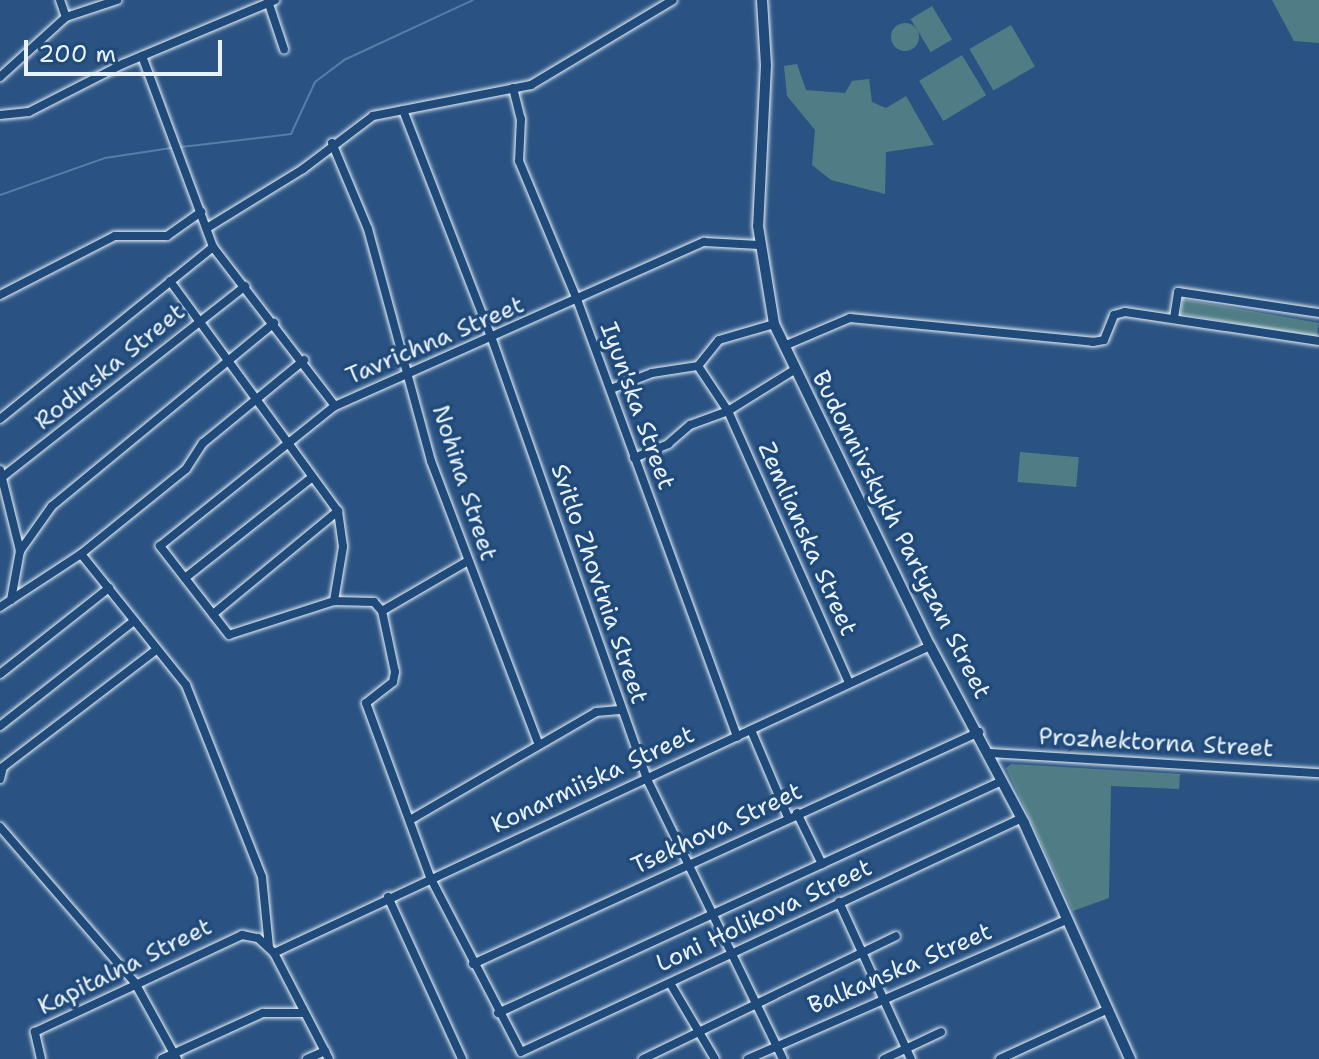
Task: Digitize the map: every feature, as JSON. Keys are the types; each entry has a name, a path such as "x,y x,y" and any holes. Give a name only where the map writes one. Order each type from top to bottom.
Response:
{"main road":[{"name":"Budonnivskykh Partyzan Street","path":"762,0 767,55 759,245 774,324 930,646 990,753 1130,1059"}],"street":[{"path":"60,0 66,17"},
{"path":"0,77 66,17 117,0"},
{"path":"207,228 303,169 332,143 373,116 531,85 673,0"},
{"path":"0,115 29,112 142,56 271,1 284,49"},
{"path":"142,56 213,247 304,360 335,406"},
{"name":"Iyun'ska Street","path":"513,88 521,119 519,161 611,389 737,737"},
{"name":"Svitlo Zhovtnia Street","path":"403,110 492,339 621,696 620,710 646,777 783,1059"},
{"name":"Nohina Street","path":"332,143 368,229 431,461 538,742"},
{"path":"0,295 115,236 167,236 201,212"},
{"name":"Tavrichna Street","path":"185,578 160,546 289,446 335,406 578,302 704,242 759,245"},
{"name":"Rodinska Street","path":"0,419 213,247"},
{"path":"170,281 338,511 343,547 334,601"},
{"name":"Rodinska Street","path":"1,474 245,286"},
{"path":"1174,318 1178,292 1319,313"},
{"path":"784,346 850,318 1093,342 1108,335 1119,313 1174,318 1319,341"},
{"path":"20,551 52,506 274,323"},
{"path":"611,389 652,373 698,366 719,340 774,324"},
{"path":"0,607 81,554 186,469 203,443 304,360"},
{"name":"Zemlianska Street","path":"698,366 728,411 849,683"},
{"path":"634,458 668,444 690,425 728,411 794,370"},
{"path":"1,474 20,551 11,600"},
{"path":"311,478 185,578 229,635 334,601 374,602 382,611 395,672 393,682 366,703 430,877 498,1013 1002,781"},
{"path":"213,614 338,511"},
{"path":"81,554 186,685 244,825 262,877 272,950 327,1055 307,1059"},
{"path":"382,611 468,561"},
{"path":"0,674 109,588"},
{"path":"0,726 134,621"},
{"name":"Konarmiiska Street","path":"272,950 930,646"},
{"path":"0,779 3,767 156,650"},
{"path":"410,820 465,792 538,742 596,712 620,710"},
{"path":"751,730 793,815 822,864"},
{"name":"Tsekhova Street","path":"473,964 979,732"},
{"name":"Prozhektorna Street","path":"990,753 1319,773"},
{"name":"Loni Holikova Street","path":"498,1013 516,1048 527,1051 1020,819"},
{"path":"0,827 135,983 176,1056"},
{"path":"388,897 462,1059"},
{"path":"839,902 911,1059"},
{"name":"Balkanska Street","path":"748,1059 1068,919"},
{"name":"Kapitalna Street","path":"41,1059 35,1032 135,983 242,935 272,950"},
{"path":"643,1059 698,1029 896,936"},
{"path":"670,983 715,1059"},
{"path":"1000,1059 1108,1009"},
{"path":"162,1059 176,1056 263,1013 304,1013"},
{"path":"884,1059 941,1032"}],"green space":[{"path":"1272,0 1319,0 1319,43 1294,41"},
{"path":"932,6 952,39 931,52 911,19"},
{"path":"905,23 915,27 919,37 915,47 905,51 895,47 891,37 895,27"},
{"path":"1011,25 1035,67 993,91 969,49"},
{"path":"962,55 986,95 943,121 919,81"},
{"path":"797,64 806,90 845,93 852,81 869,79 872,102 886,108 906,96 934,145 886,152 885,194 831,180 812,165 815,130 787,96 784,66"},
{"path":"1183,299 1319,323 1316,338 1180,314"},
{"path":"1020,452 1079,457 1076,487 1017,482"},
{"path":"1011,764 1180,774 1179,789 1111,786 1109,898 1073,911 1006,768"}],"waterway":[{"path":"181,147 291,134 315,82 344,60 473,0"},
{"path":"0,195 105,158 171,148"}]}
